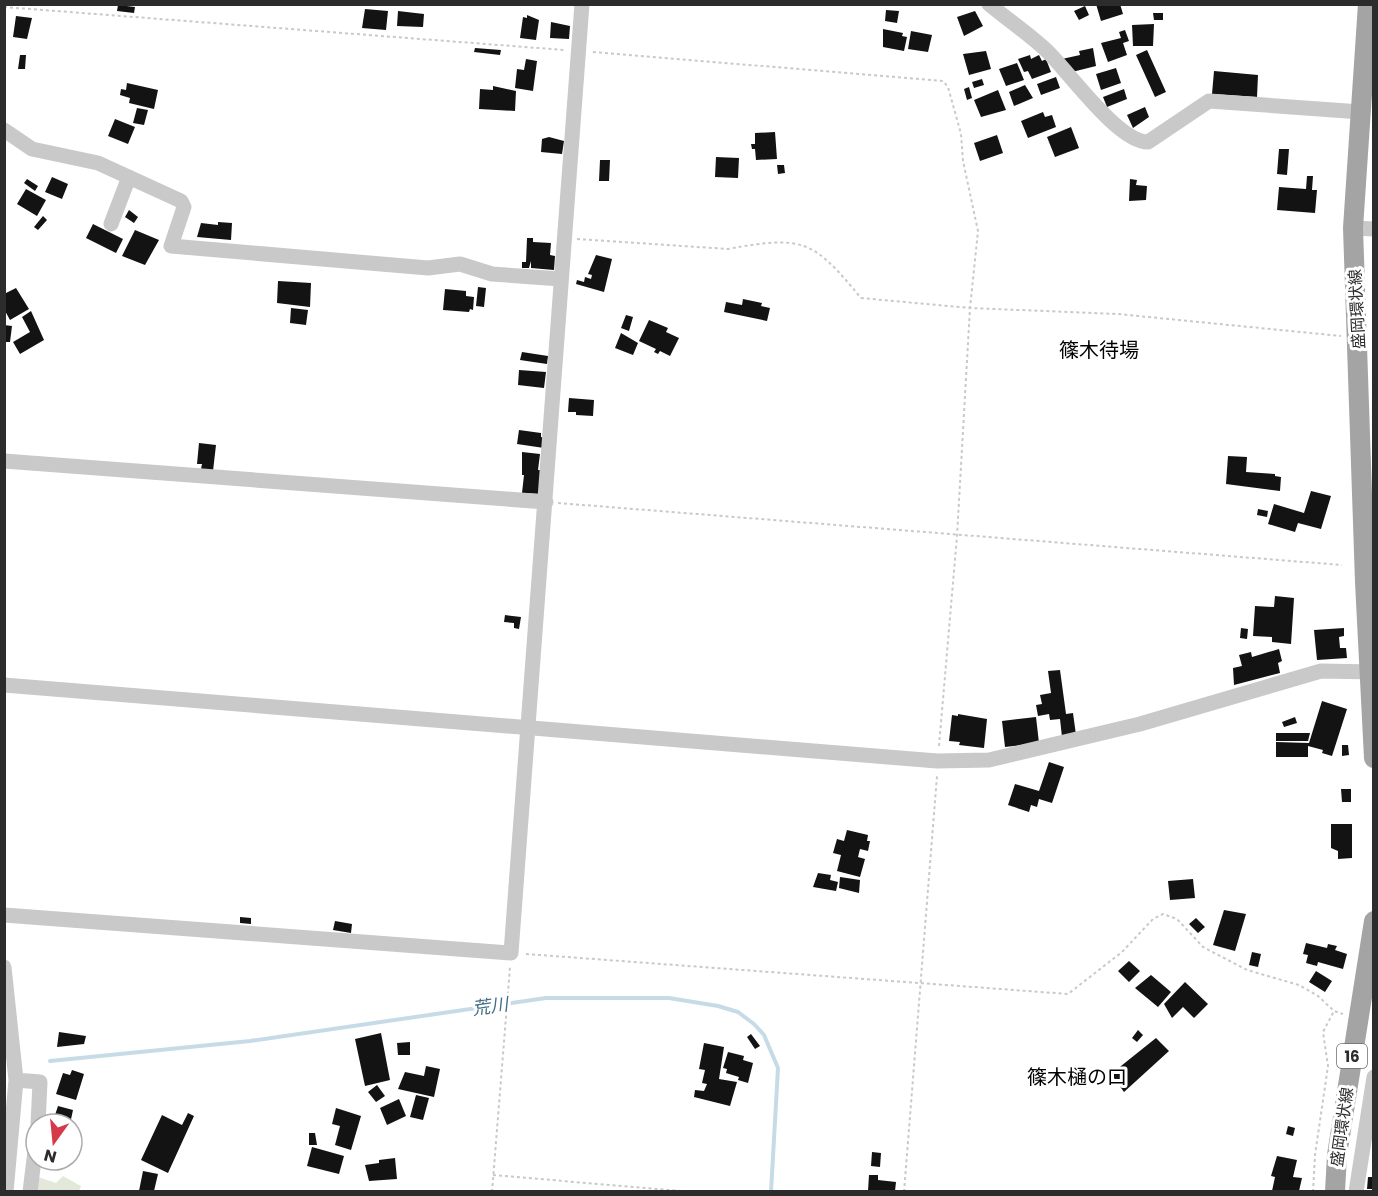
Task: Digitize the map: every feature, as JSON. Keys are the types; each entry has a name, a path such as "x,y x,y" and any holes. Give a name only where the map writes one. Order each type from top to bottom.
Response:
{"main road":[{"name":"盛岡環状線","path":"1368,4 1353,228 1369,583 1374,758"},
{"name":"盛岡環状線","path":"1335,1191 1337,1155 1374,921"}],"street":[{"path":"4,915 511,953 582,4"},
{"path":"989,4 1047,52 1104,113 1140,142 1148,142 1209,102 1361,112"},
{"path":"4,130 32,149 98,164 181,201 184,207 171,246 428,268 460,264 492,274 561,279"},
{"path":"111,224 129,177"},
{"path":"1353,228 1374,229"},
{"path":"4,461 546,502"},
{"path":"4,685 937,761 989,760 1140,724 1321,671 1371,672"},
{"path":"4,967 16,1080 6,1191"},
{"path":"1356,1191 1374,1077"},
{"path":"16,1080 40,1082 39,1112"},
{"path":"30,1191 32,1172"}],"path":[{"path":"4,7 944,81 948,87 961,134 963,161 978,231 970,308 957,536 937,761 933,850 904,1191"},
{"path":"566,239 728,249 753,244 806,245 830,260 861,298 970,308 1130,315 1358,338"},
{"path":"546,502 1342,565"},
{"path":"492,1191 511,953 697,969 920,982 1068,994 1122,952 1153,918 1163,914 1177,919 1203,947 1247,970 1299,985 1318,996 1334,1011 1359,1016"},
{"path":"1313,1191 1315,1155 1328,1066 1323,1032 1334,1011"},
{"path":"493,1175 692,1191"}],"shaded area":[{"path":"63,1176 81,1186 79,1191 36,1192 38,1177 56,1183"}],"building":[{"path":"1096,4 1120,4 1123,14 1101,21"},
{"path":"118,5 135,7 134,13 117,11"},
{"path":"1085,6 1089,15 1079,20 1074,11"},
{"path":"365,9 388,11 386,30 362,28"},
{"path":"886,10 899,11 897,23 885,21"},
{"path":"398,11 424,14 423,27 397,26"},
{"path":"975,11 983,26 964,36 957,17"},
{"path":"1153,13 1163,13 1163,20 1154,20"},
{"path":"527,15 539,20 536,40 520,38 523,17 527,18"},
{"path":"16,16 32,18 27,39 13,37"},
{"path":"551,22 570,26 569,39 550,38"},
{"path":"1154,24 1153,46 1133,46 1132,25"},
{"path":"883,29 903,33 902,36 907,37 904,51 883,47"},
{"path":"1125,30 1129,41 1123,43 1127,55 1108,62 1101,43 1121,38 1119,32"},
{"path":"911,31 932,35 928,52 908,49"},
{"path":"475,48 501,50 500,55 474,52"},
{"path":"1093,48 1096,66 1072,72 1062,59 1080,55 1079,51"},
{"path":"1147,50 1166,92 1155,97 1136,55"},
{"path":"986,51 991,69 969,75 963,54"},
{"path":"20,55 26,55 25,69 18,69"},
{"path":"1030,55 1031,59 1039,55 1042,61 1046,59 1051,72 1032,79 1028,71 1024,72 1018,59"},
{"path":"526,59 537,61 533,91 515,88 517,69 524,70"},
{"path":"1017,63 1024,80 1006,86 999,69"},
{"path":"1116,68 1121,83 1101,90 1096,74"},
{"path":"1214,71 1258,75 1257,97 1212,94"},
{"path":"1056,77 1060,88 1041,95 1037,84"},
{"path":"982,79 984,85 974,88 972,82"},
{"path":"127,83 158,90 154,109 129,103 130,98 120,95 121,89 126,90"},
{"path":"1025,85 1033,98 1014,106 1009,92"},
{"path":"493,86 516,91 515,111 479,109 480,89 493,90"},
{"path":"969,87 972,98 967,100 964,89"},
{"path":"1124,89 1127,99 1107,107 1103,97"},
{"path":"998,90 1006,110 981,117 974,100"},
{"path":"1145,107 1149,117 1133,128 1127,115"},
{"path":"137,108 148,110 144,125 133,123"},
{"path":"1043,112 1045,117 1052,115 1056,127 1028,138 1021,121"},
{"path":"115,119 135,127 128,144 108,136"},
{"path":"1071,127 1079,148 1055,157 1047,137"},
{"path":"775,132 777,159 756,160 755,149 752,149 751,144 755,144 755,133"},
{"path":"997,135 1003,153 980,161 974,143"},
{"path":"549,137 564,141 562,154 541,152 542,139"},
{"path":"1279,149 1289,149 1287,175 1277,174"},
{"path":"716,157 739,158 738,178 715,177"},
{"path":"600,160 610,160 609,181 599,181"},
{"path":"777,165 784,165 785,173 778,174"},
{"path":"1307,176 1313,176 1312,190 1317,190 1315,213 1277,210 1279,187 1306,189"},
{"path":"52,177 68,184 62,199 45,192"},
{"path":"27,179 38,186 35,191 24,183"},
{"path":"1130,179 1137,180 1136,185 1147,186 1146,200 1129,201"},
{"path":"26,189 46,200 37,216 17,204"},
{"path":"129,210 138,217 134,223 125,217"},
{"path":"43,216 47,220 38,230 34,227"},
{"path":"218,222 232,223 231,240 197,237 201,223 218,225"},
{"path":"93,224 123,239 116,253 86,238"},
{"path":"135,230 159,240 145,265 122,256"},
{"path":"527,238 533,238 533,242 551,243 550,255 555,256 554,270 531,268 531,261 529,268 522,268 522,262 526,262"},
{"path":"596,255 612,259 604,292 576,284 577,280 584,282 585,277 591,279 592,275 588,274"},
{"path":"278,281 311,283 310,307 277,303"},
{"path":"478,287 486,288 484,307 476,306"},
{"path":"16,288 29,309 10,320 4,309 4,294"},
{"path":"445,289 466,291 466,296 474,297 473,310 470,309 469,312 443,310"},
{"path":"743,299 762,303 761,306 770,308 767,321 724,312 726,302 742,305"},
{"path":"291,308 308,310 306,325 290,323"},
{"path":"31,311 44,340 20,354 13,342 30,332 22,317"},
{"path":"626,315 633,317 629,331 621,328"},
{"path":"649,320 668,328 666,332 679,338 670,356 660,351 658,354 654,352 656,349 639,341"},
{"path":"4,325 12,326 10,342 4,342"},
{"path":"621,333 638,343 633,355 615,348"},
{"path":"522,352 548,356 547,364 520,360"},
{"path":"519,370 546,372 544,388 518,385"},
{"path":"569,398 594,400 593,416 568,412"},
{"path":"519,430 541,433 541,437 545,438 544,448 517,444"},
{"path":"199,443 216,445 213,471 201,469 202,464 197,464"},
{"path":"522,452 540,454 538,470 543,470 541,494 522,493 524,475 522,475"},
{"path":"1228,456 1247,457 1246,472 1275,474 1281,477 1280,491 1226,484"},
{"path":"1311,491 1331,496 1321,529 1298,523 1295,532 1268,524 1274,504 1304,513"},
{"path":"1258,509 1268,511 1267,517 1257,515"},
{"path":"1275,596 1294,598 1291,644 1272,642 1272,637 1253,636 1255,606 1274,607"},
{"path":"505,615 521,617 519,629 514,628 514,623 504,622"},
{"path":"1241,628 1248,629 1247,639 1240,638"},
{"path":"1344,628 1344,636 1339,637 1340,648 1346,648 1347,658 1317,660 1314,630"},
{"path":"1279,649 1282,661 1278,663 1280,673 1234,685 1233,668 1242,666 1239,655 1251,652 1252,657"},
{"path":"1060,670 1066,714 1073,713 1076,735 1062,737 1060,719 1050,720 1049,714 1038,716 1036,705 1042,704 1040,695 1051,693 1048,671"},
{"path":"1322,701 1347,709 1332,756 1322,753 1323,750 1308,746 1308,757 1276,757 1276,742 1309,743"},
{"path":"958,714 987,719 984,748 959,745 960,742 949,741 952,715 958,716"},
{"path":"1036,717 1039,743 1005,747 1002,721"},
{"path":"1295,717 1297,723 1284,727 1282,722"},
{"path":"1276,733 1310,733 1308,741 1276,741"},
{"path":"1342,745 1348,745 1349,755 1342,756"},
{"path":"1049,762 1064,767 1052,803 1039,799 1037,807 1031,805 1029,812 1008,805 1015,784 1039,791"},
{"path":"1341,789 1351,789 1351,802 1342,802"},
{"path":"1331,824 1352,824 1352,858 1338,859 1338,851 1331,848"},
{"path":"847,830 868,835 867,841 870,841 868,851 860,849 858,857 865,859 860,877 837,871 841,855 833,853 837,839 844,841"},
{"path":"818,873 831,875 830,880 838,882 836,891 813,887"},
{"path":"840,877 860,880 859,893 839,888"},
{"path":"1193,879 1195,898 1170,900 1168,881"},
{"path":"1224,910 1246,914 1235,951 1213,945"},
{"path":"240,917 251,918 251,924 240,923"},
{"path":"1196,918 1205,927 1198,933 1189,924"},
{"path":"335,921 352,924 351,933 333,930"},
{"path":"1306,943 1327,948 1328,944 1337,946 1335,950 1347,954 1343,969 1318,962 1317,966 1306,963 1308,955 1303,954"},
{"path":"1252,952 1261,954 1258,967 1249,965"},
{"path":"1129,961 1140,971 1129,982 1118,971"},
{"path":"1316,971 1332,981 1325,992 1309,982"},
{"path":"1151,975 1171,992 1158,1007 1135,988"},
{"path":"1185,982 1208,1004 1194,1018 1183,1007 1172,1018 1164,1004"},
{"path":"1138,1030 1143,1035 1137,1042 1132,1038"},
{"path":"59,1032 86,1036 84,1044 57,1047"},
{"path":"381,1033 390,1080 365,1086 355,1039"},
{"path":"751,1034 760,1046 755,1049 747,1037"},
{"path":"1156,1038 1169,1051 1124,1092 1111,1074"},
{"path":"410,1042 410,1055 398,1055 397,1043"},
{"path":"704,1043 724,1047 719,1079 737,1082 730,1106 694,1097 695,1090 704,1091 707,1084 702,1083 705,1070 699,1069"},
{"path":"728,1052 744,1056 743,1060 753,1063 748,1083 726,1073 727,1069 723,1068"},
{"path":"426,1066 440,1069 434,1097 398,1089 405,1072 424,1076"},
{"path":"72,1070 84,1074 76,1100 56,1094 63,1073 70,1075"},
{"path":"377,1085 385,1096 376,1102 368,1092"},
{"path":"416,1095 429,1098 423,1120 410,1117"},
{"path":"399,1099 406,1116 387,1125 380,1108"},
{"path":"58,1106 73,1110 73,1112 56,1112"},
{"path":"336,1108 361,1116 351,1150 335,1145 340,1126 332,1124"},
{"path":"188,1113 194,1116 168,1173 141,1160 162,1115 182,1125"},
{"path":"1288,1126 1295,1128 1293,1136 1286,1134"},
{"path":"309,1133 315,1133 317,1145 309,1145"},
{"path":"312,1147 344,1156 339,1174 307,1166"},
{"path":"872,1152 881,1153 880,1167 871,1166"},
{"path":"1277,1156 1297,1160 1293,1177 1302,1178 1299,1191 1272,1191 1275,1177 1271,1176"},
{"path":"395,1158 397,1179 369,1181 365,1165"},
{"path":"143,1171 158,1174 154,1191 139,1191"},
{"path":"869,1175 878,1175 878,1180 896,1182 895,1191 868,1191"},
{"path":"1368,1177 1374,1177 1374,1189 1367,1189"}],"waterway":[{"name":"荒川","path":"50,1061 250,1041 546,998 669,998 718,1006 738,1012 754,1024 764,1035 778,1068 771,1192"}],"district":[{"name":"篠木待場","path":"1099,350"},
{"name":"篠木樋の口","path":"1077,1077"}]}
